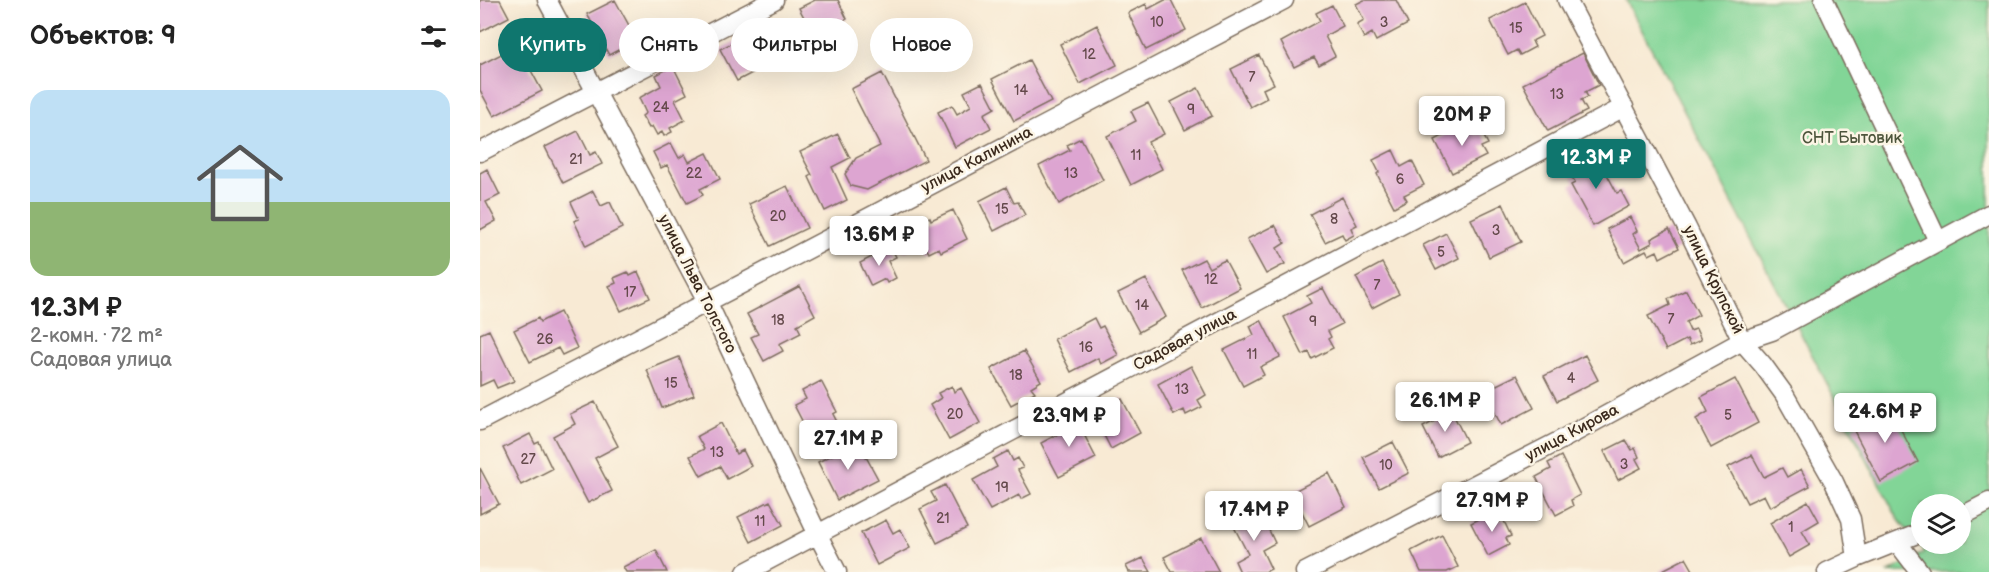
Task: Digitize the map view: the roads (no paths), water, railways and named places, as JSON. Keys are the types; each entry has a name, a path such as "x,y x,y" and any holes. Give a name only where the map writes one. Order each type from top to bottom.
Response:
{"street":[{"name":"улица Льва Толстого","path":"547,0 708,301 837,572"},
{"path":"480,152 774,0"},
{"name":"улица Калинина","path":"480,421 1284,0"},
{"name":"улица Крупской","path":"1566,0 1687,228 1742,341 1784,394 1834,482 1851,519 1857,558"},
{"path":"1824,0 1938,241"},
{"name":"Садовая улица","path":"746,572 1624,107"},
{"name":"улица Кирова","path":"1305,572 1559,441 1742,341 1772,331 1989,214"},
{"path":"1971,511 1989,502"},
{"path":"1827,572 1911,536"},
{"path":"1897,542 1920,572"}],"park label":[{"name":"СНТ Бытовик","path":"1852,138"}]}
